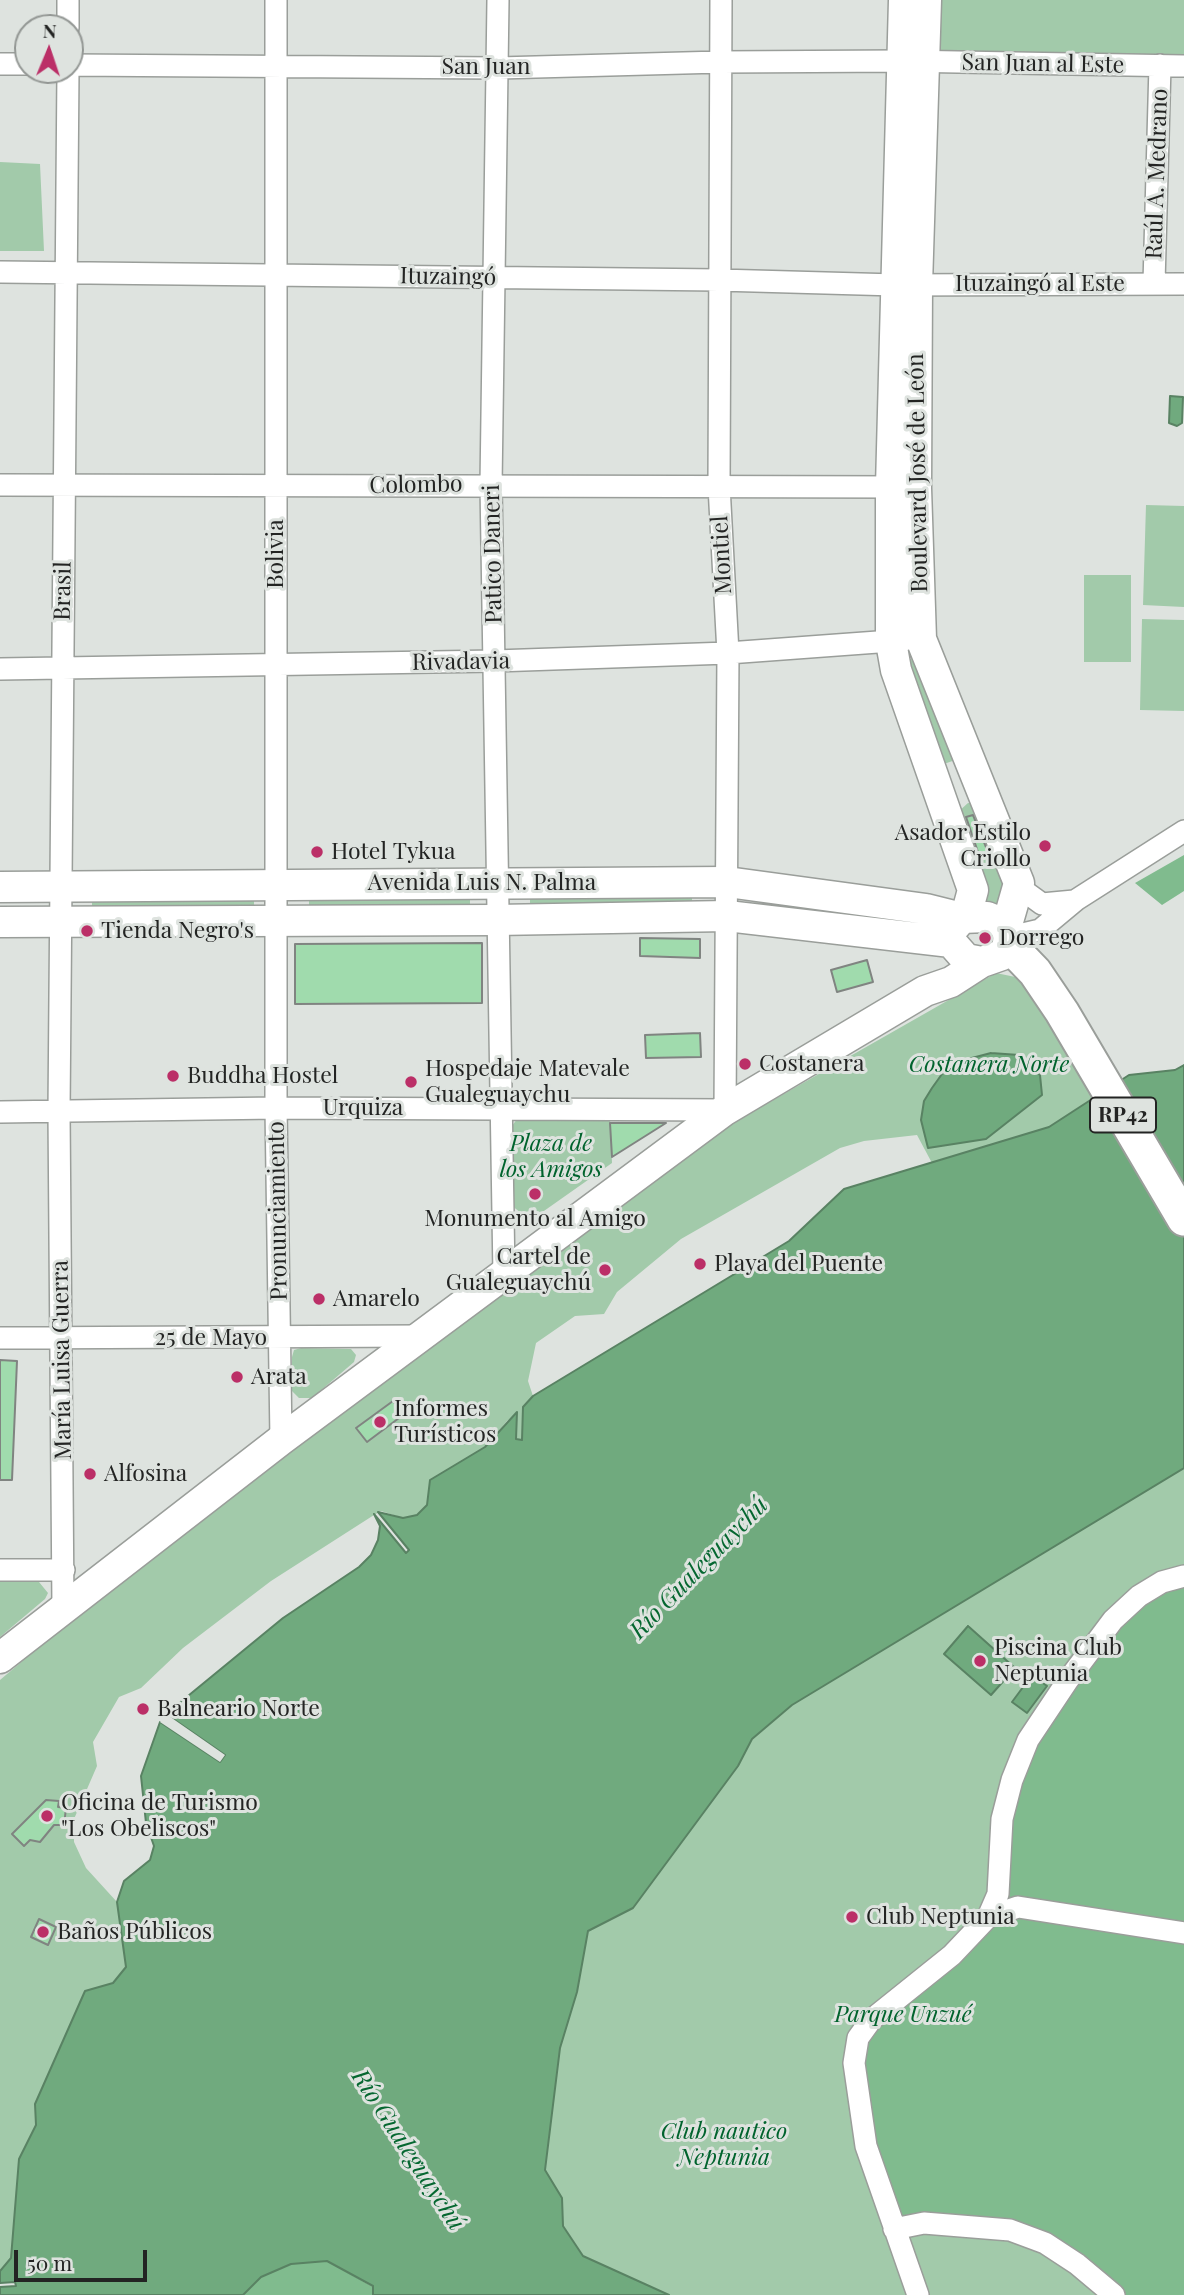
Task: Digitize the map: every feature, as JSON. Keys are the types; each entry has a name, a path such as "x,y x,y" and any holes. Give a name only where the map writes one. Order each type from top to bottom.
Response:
{"main road":[{"name":"Boulevard José de León","path":"904,0 913,62"},
{"name":"Boulevard José de León","path":"926,0 913,62 906,285 904,487 891,642 896,670 973,890 958,930"},
{"name":"Boulevard José de León","path":"904,487 921,639 1020,888"},
{"name":"Avenida Luis N. Palma","path":"0,887 727,882 926,909 958,930"},
{"path":"0,1658 281,1440 725,1110 925,991 951,982 1002,942 1020,888"},
{"name":"Avenida Luis N. Palma","path":"0,922 276,922 727,916 958,930"},
{"path":"925,991 958,930 987,917 1002,942"},
{"path":"958,930 966,959 1002,942"},
{"name":"RP42","path":"1002,942 1035,972 1062,1012 1184,1219"}],"street":[{"name":"Bolivia","path":"276,0 276,1108"},
{"name":"Patico Daneri","path":"498,0 491,485 496,920 504,1275"},
{"name":"Montiel","path":"721,0 719,486 727,653 725,1110"},
{"name":"San Juan","path":"84,65 499,68 720,62 913,62"},
{"name":"San Juan al Este","path":"913,62 1184,65"},
{"name":"Raúl A. Medrano","path":"1154,283 1160,65"},
{"name":"Brasil","path":"59,1112 68,84"},
{"name":"Ituzaingó","path":"0,272 719,280 906,285"},
{"name":"Ituzaingó al Este","path":"906,285 1184,284"},
{"name":"Colombo","path":"0,485 904,487"},
{"name":"Rivadavia","path":"0,669 495,662 727,653 921,639"},
{"path":"1002,942 1040,930 1076,900 1184,831"},
{"path":"1020,888 1042,904 1076,900"},
{"name":"Urquiza","path":"0,1112 276,1108 725,1110"},
{"name":"Pronunciamiento","path":"276,1108 281,1440"},
{"name":"María Luisa Guerra","path":"59,1112 63,1608"},
{"name":"25 de Mayo","path":"0,1338 422,1336"},
{"path":"0,1570 64,1570"},
{"path":"918,2295 866,2146 857,2104 854,2063 858,2038 871,2020 971,1938 988,1917 998,1894 1002,1819 1012,1780 1028,1740 1113,1620 1139,1596 1162,1583 1184,1576"},
{"path":"998,1894 1018,1907 1184,1933"},
{"path":"988,1917 1018,1907"},
{"path":"894,2229 923,2223 965,2224 1010,2230 1045,2244 1077,2264 1114,2295"}],"green space":[{"path":"941,0 1184,0 1184,55 938,53"},
{"path":"0,162 40,164 44,251 0,251"},
{"path":"1146,505 1184,506 1184,607 1143,605"},
{"path":"1084,575 1131,575 1131,662 1084,662"},
{"path":"1142,619 1184,620 1184,711 1140,710"},
{"path":"917,657 958,759 944,764 904,662"},
{"path":"968,803 980,804 1012,881 1003,916 979,908 958,812"},
{"path":"1184,855 1184,891 1162,905 1135,883"},
{"path":"692,893 692,908 530,908 530,894"},
{"path":"470,894 470,908 309,909 309,895"},
{"path":"254,896 254,910 92,911 92,897"},
{"name":"Costanera Norte","path":"996,973 1025,979 1097,1095 1049,1127 932,1163 917,1135 864,1141 840,1148 681,1239 617,1292 604,1314 575,1316 536,1343 528,1381 533,1396 523,1407 522,1440 516,1440 517,1414 507,1421 485,1447 430,1480 427,1505 417,1516 403,1518 381,1511 374,1515 271,1581 183,1648 141,1688 119,1697 93,1742 97,1766 74,1819 74,1842 86,1868 117,1902 126,1967 113,1983 85,1992 35,2104 36,2125 19,2159 11,2258 0,2271 0,1680 156,1548 710,1136"},
{"name":"Plaza de los Amigos","path":"518,1118 610,1118 612,1163 534,1218 521,1213 511,1205 511,1127"},
{"path":"351,1349 356,1355 354,1362 312,1398 299,1398 292,1391 292,1357 294,1350"},
{"name":"Parque Unzué","path":"1184,1468 1184,2295 669,2295 583,2256 563,2226 562,2198 545,2170 560,2048 577,1992 588,1931 633,1908 738,1766 752,1739 792,1704"},
{"path":"1184,1576 1184,2295 1112,2295 1045,2244 894,2229 877,2179 858,2038 998,1894 1012,1780 1113,1620"},
{"path":"0,1582 39,1582 48,1593 45,1599 0,1637"},
{"path":"327,2261 373,2287 373,2295 243,2295 261,2276 291,2264"}],"water":[{"path":"1170,396 1183,397 1182,423 1177,426 1169,423"},
{"path":"991,1053 1019,1055 1040,1075 1042,1095 986,1139 928,1148 921,1120 924,1101 932,1088 942,1074 964,1060"},
{"name":"Río Gualeguaychú","path":"1184,1065 1184,1468 792,1705 752,1739 738,1766 633,1908 588,1931 577,1992 560,2048 545,2170 562,2198 563,2226 583,2256 669,2295 373,2295 373,2286 327,2261 291,2264 261,2277 243,2295 0,2295 0,2287 16,2286 15,2282 0,2283 0,2271 11,2258 19,2159 36,2125 35,2104 85,1991 113,1983 126,1967 117,1902 124,1881 150,1860 154,1846 146,1823 141,1776 160,1722 220,1762 225,1755 166,1714 283,1618 359,1567 371,1555 378,1540 380,1526 374,1514 406,1553 409,1550 378,1512 403,1518 417,1515 427,1505 430,1480 485,1447 517,1412 516,1439 522,1440 523,1407 533,1396 789,1241 844,1189 1049,1127 1129,1075 1175,1070"},
{"name":"Piscina Club Neptunia","path":"968,1626 1015,1668 991,1695 944,1654"},
{"path":"1032,1675 1047,1686 1027,1713 1012,1702"}],"pier":[{"path":"166,1714 225,1755 220,1762 160,1722 162,1719 219,1757 164,1717"}],"building":[{"path":"973,815 988,852 979,855 966,817"},
{"path":"640,938 700,939 700,958 640,956"},
{"path":"482,943 482,1003 295,1004 295,944"},
{"path":"867,960 873,982 837,992 831,970"},
{"path":"700,1033 701,1057 646,1058 645,1035"},
{"path":"610,1123 666,1123 612,1157"},
{"path":"0,1360 17,1361 12,1480 0,1480"},
{"name":"Informes Turísticos","path":"393,1401 403,1415 367,1442 356,1428"},
{"name":"Oficina de Turismo \"Los Obeliscos\"","path":"46,1800 59,1801 58,1807 66,1808 64,1825 54,1825 40,1842 30,1840 24,1846 12,1834"},
{"name":"Baños Públicos","path":"39,1919 56,1927 48,1945 31,1937"}],"place":[{"name":"Asador Estilo Criollo","path":"1045,846"},
{"name":"Hotel Tykua","path":"317,852"},
{"name":"Tienda Negro's","path":"87,931"},
{"name":"Dorrego","path":"985,938"},
{"name":"Costanera","path":"745,1064"},
{"name":"Buddha Hostel","path":"173,1076"},
{"name":"Hospedaje Matevale Gualeguaychu","path":"411,1082"},
{"name":"Monumento al Amigo","path":"535,1194"},
{"name":"Playa del Puente","path":"700,1264"},
{"name":"Cartel de Gualeguaychú","path":"605,1270"},
{"name":"Amarelo","path":"319,1299"},
{"name":"Arata","path":"237,1377"},
{"name":"Informes Turísticos","path":"380,1422"},
{"name":"Alfosina","path":"90,1474"},
{"name":"Piscina Club Neptunia","path":"980,1661"},
{"name":"Balneario Norte","path":"143,1709"},
{"name":"Oficina de Turismo \"Los Obeliscos\"","path":"47,1816"},
{"name":"Club Neptunia","path":"852,1917"},
{"name":"Baños Públicos","path":"43,1932"}],"park label":[{"name":"Club nautico Neptunia","path":"724,2145"}]}
